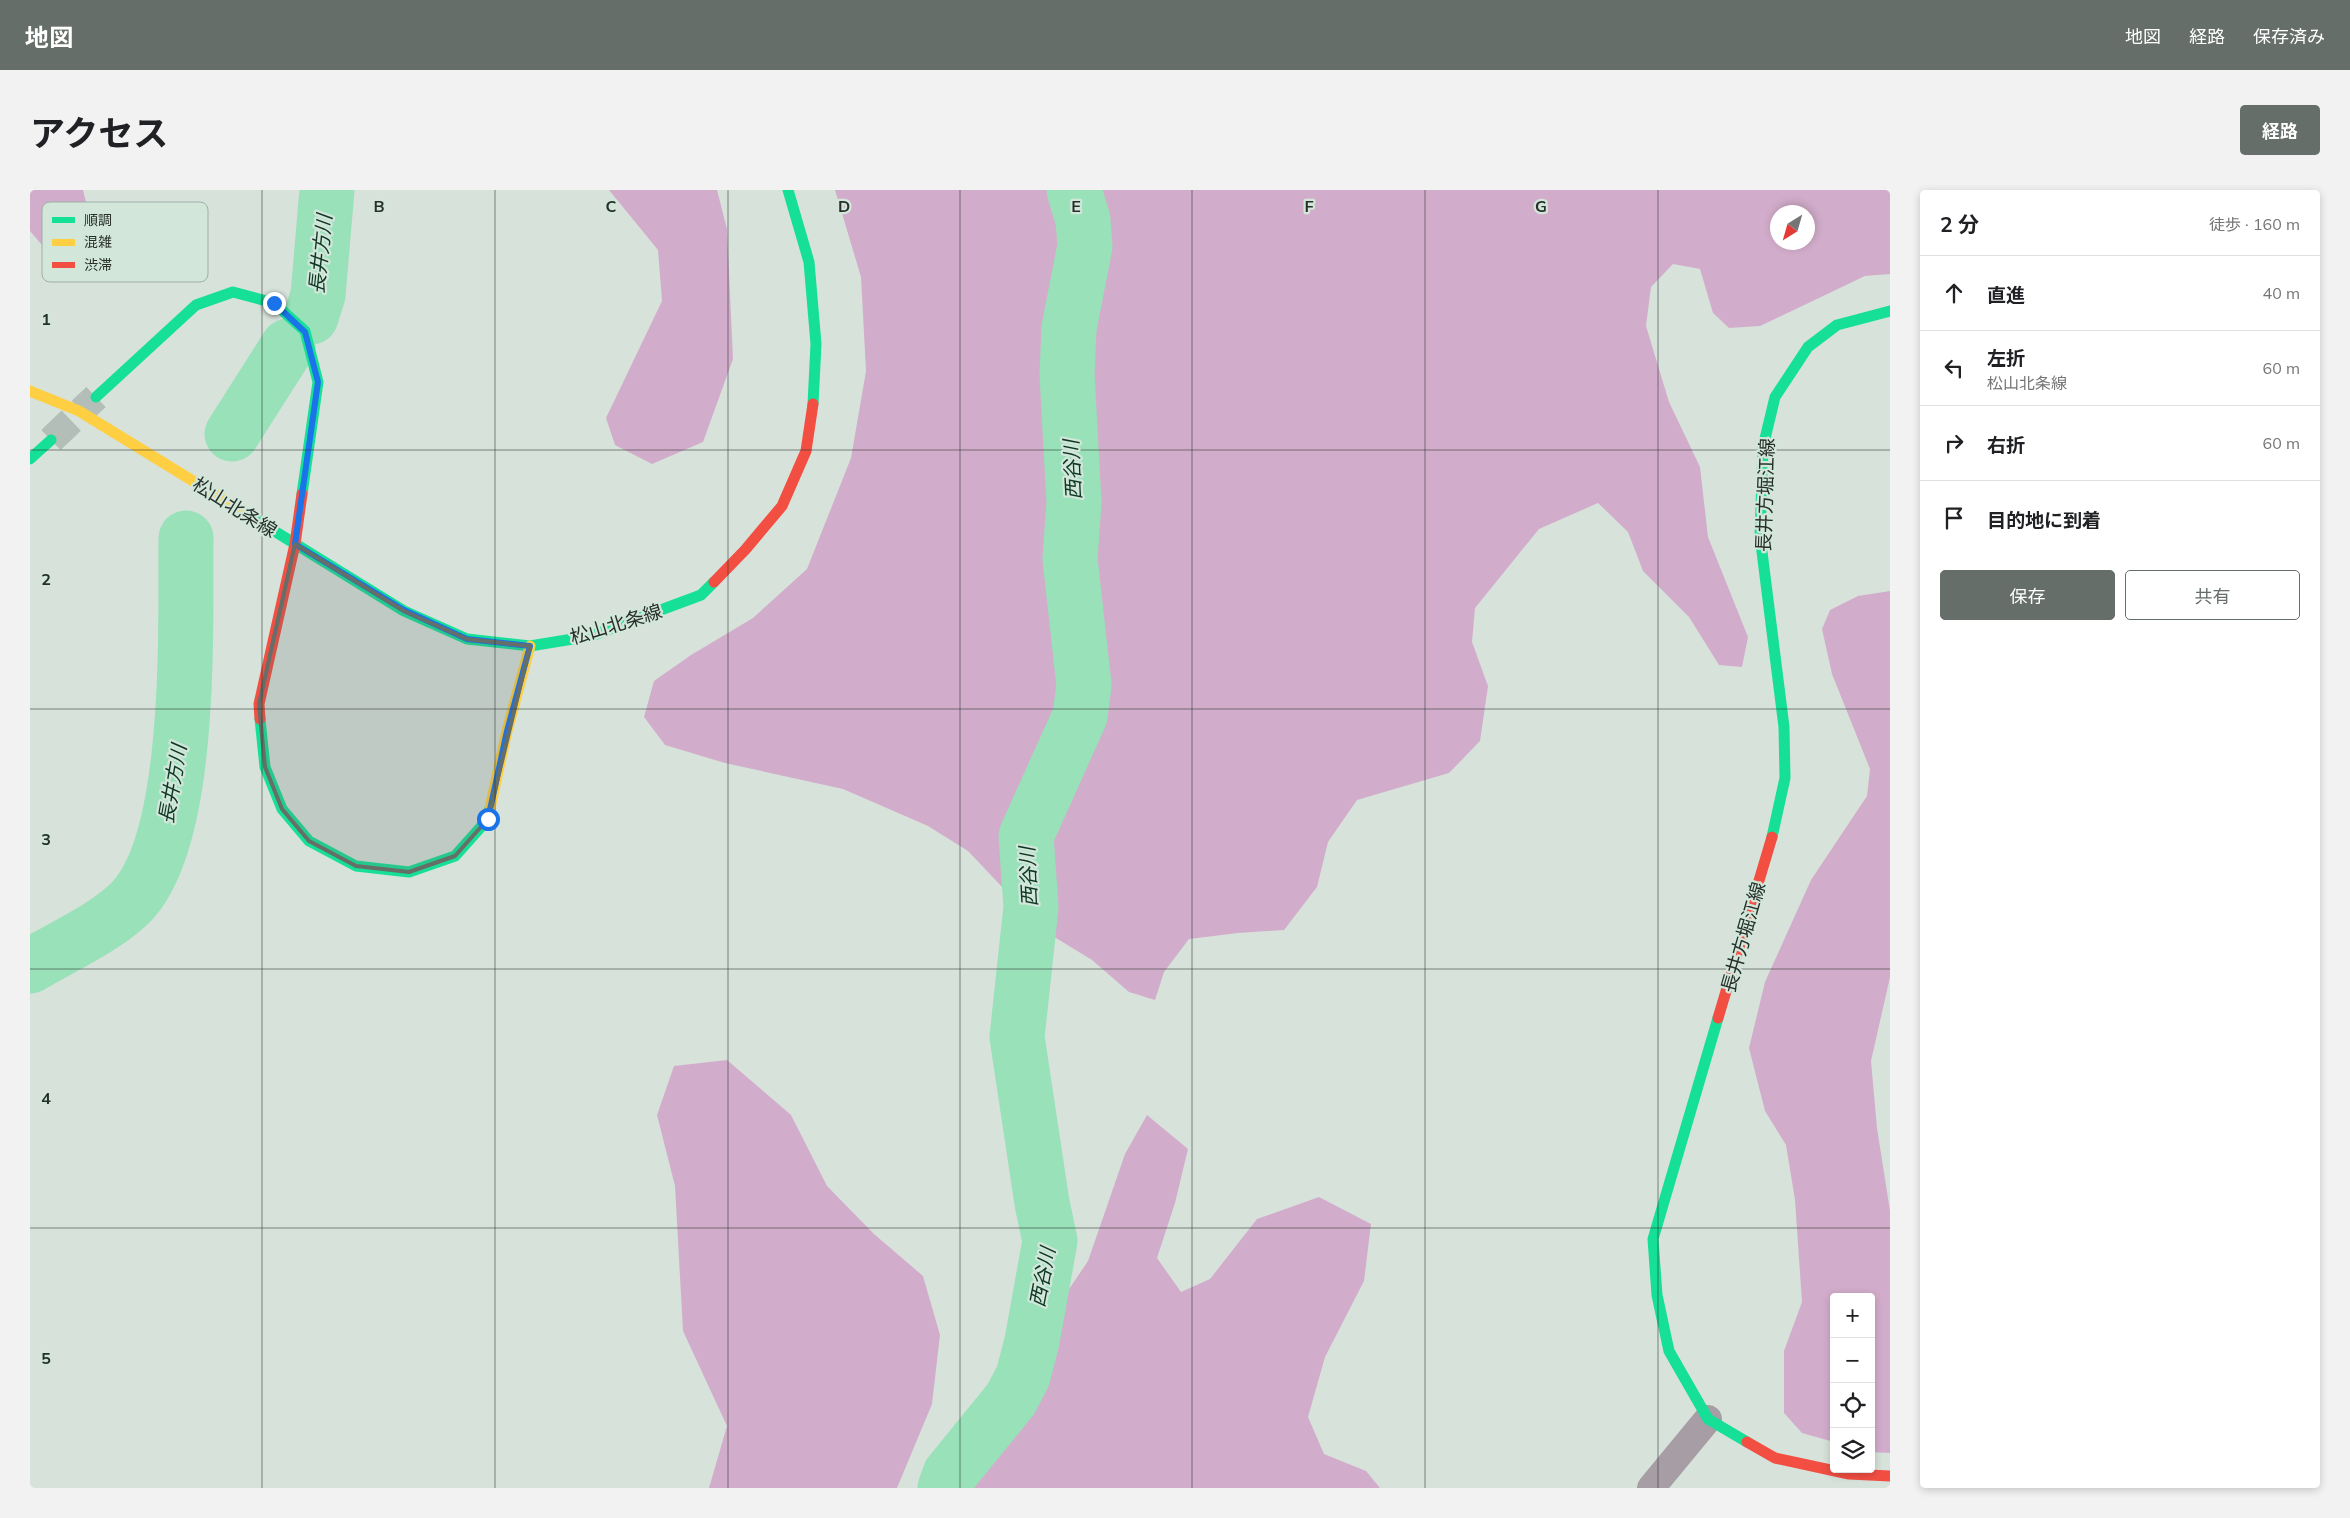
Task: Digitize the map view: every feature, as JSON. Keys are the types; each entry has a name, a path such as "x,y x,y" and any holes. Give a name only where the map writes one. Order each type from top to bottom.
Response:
{"main road":[{"name":"松山北条線","path":"30,391 79,411 404,610 467,639 530,646 590,636 702,595 745,550 782,506 806,451 814,400 816,344 809,262 788,190"},
{"path":"96,397 196,305 233,292 274,303 305,332 318,382 295,544 259,704 264,767 282,809 309,841 356,866 409,872 455,856 488,819 507,731 530,646"},
{"name":"長井方堀江線","path":"1890,311 1880,312 1837,325 1808,347 1775,397 1763,447 1760,536 1784,728 1785,778 1774,830 1653,1239 1657,1295 1669,1351 1708,1419 1775,1458 1849,1474 1890,1476"},
{"path":"30,459 51,440"}],"street":[{"path":"1651,1488 1708,1419"}],"highlighted area":[{"path":"295,544 404,611 467,639 530,646 488,819 455,856 409,872 356,866 309,841 282,809 265,767 259,704"}],"shaded area":[{"path":"30,190 83,190 86,202 42,202 42,245 30,231"},
{"path":"609,190 717,190 727,229 733,359 703,442 652,464 615,445 606,418 662,301 658,250"},
{"path":"835,190 1890,190 1890,274 1865,276 1760,326 1729,328 1713,313 1700,269 1673,264 1651,287 1646,326 1669,402 1700,467 1708,537 1748,637 1742,667 1719,665 1689,617 1643,571 1628,532 1598,503 1539,529 1475,608 1472,642 1488,686 1480,741 1449,773 1357,800 1328,842 1317,887 1284,930 1189,939 1164,972 1155,1000 1129,992 1092,960 1043,930 968,851 928,826 843,789 725,763 665,745 644,717 654,681 691,655 753,618 807,569 851,458 866,371 861,277"},
{"path":"1890,591 1890,977 1871,1061 1877,1128 1890,1211 1890,1453 1875,1452 1875,1293 1830,1293 1830,1441 1802,1433 1784,1413 1784,1351 1802,1302 1795,1200 1786,1145 1765,1111 1749,1048 1765,982 1811,880 1867,796 1870,769 1832,674 1822,629 1830,610 1858,596"},
{"path":"727,1060 791,1115 827,1186 874,1234 923,1276 940,1335 932,1404 897,1488 709,1488 727,1426 683,1331 675,1186 657,1115 674,1066"},
{"path":"1147,1115 1188,1149 1175,1203 1157,1258 1181,1292 1210,1279 1257,1219 1319,1197 1371,1224 1364,1281 1325,1357 1308,1417 1324,1454 1366,1471 1380,1488 972,1488 981,1448 1032,1344 1088,1261 1125,1154"}],"waterway":[{"name":"長井方川","path":"311,317 318,295 327,190"},
{"name":"西谷川","path":"945,1488 950,1474 1011,1399 1023,1376 1032,1341 1050,1241 1042,1203 1017,1037 1031,907 1026,836 1080,716 1084,685 1070,559 1074,503 1067,374 1069,328 1085,246 1083,220 1074,190"},
{"name":"長井方川","path":"232,434 288,346"},
{"name":"長井方川","path":"30,966 92,931 116,915 127,906 149,877 164,835 175,786 181,732 185,677 186,538"}],"tunnel":[{"path":"51,440 96,397"}],"traffic: fast":[{"path":"788,190 809,262 816,344 813,404"},
{"path":"96,397 196,305 233,292 274,303 305,331 318,382 302,494"},
{"path":"1772,837 1785,778 1784,727 1760,536 1763,447 1775,397 1808,347 1837,325 1890,311"},
{"path":"30,459 51,440"},
{"path":"250,516 404,611 467,639 530,646 591,636 701,595 714,582"},
{"path":"260,719 265,767 282,809 309,841 356,866 409,872 455,856 488,819 490,808"},
{"path":"1718,1018 1653,1239 1657,1295 1669,1351 1708,1419 1747,1442"}],"traffic: slow":[{"path":"30,391 79,411 250,516"},
{"path":"490,808 507,731 530,646"}],"traffic: jam":[{"path":"714,582 745,550 782,506 806,451 813,404"},
{"path":"260,719 259,704 295,544 302,494"},
{"path":"1718,1018 1772,837"},
{"path":"1747,1442 1775,1458 1849,1474 1890,1476"}],"route":[{"path":"274,303 305,332 318,382 295,544 404,610 467,639 530,646 507,731 488,819"}]}
